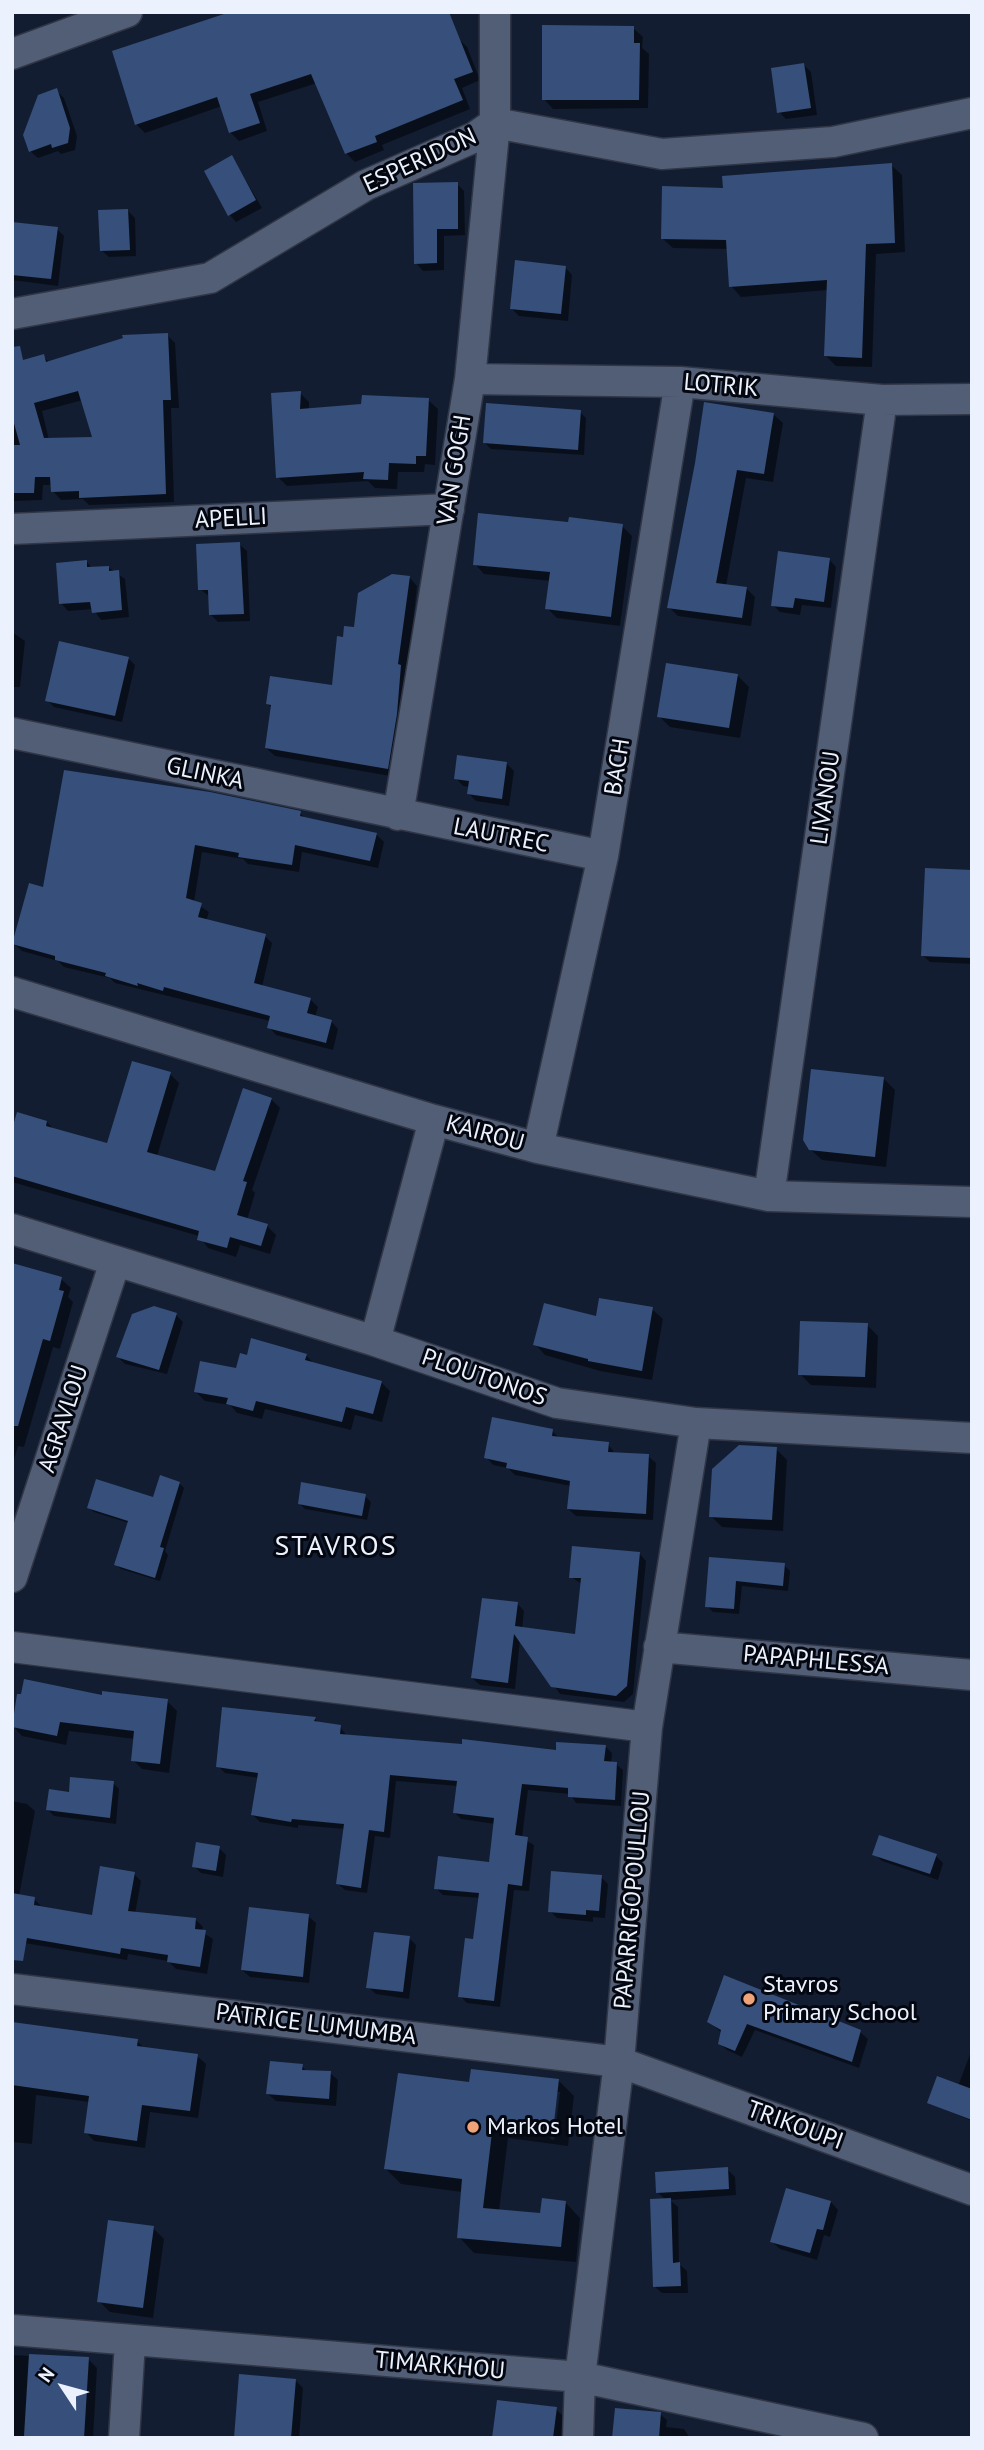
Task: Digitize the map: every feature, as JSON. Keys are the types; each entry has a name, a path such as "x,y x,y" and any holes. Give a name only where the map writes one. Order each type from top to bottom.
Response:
{"street":[{"path":"12,54 127,12"},
{"name":"VAN GOGH","path":"398,815 470,379 495,123 495,12"},
{"name":"ESPERIDON","path":"12,314 209,278 366,185 475,137 495,123 662,154 833,142 972,113"},
{"name":"LOTRIK","path":"470,379 680,382 882,400 972,399"},
{"name":"BACH","path":"538,1148 603,856 680,382"},
{"name":"LIVANOU","path":"769,1196 882,400"},
{"name":"APELLI","path":"12,529 449,509"},
{"name":"GLINKA","path":"12,733 398,815"},
{"name":"LAUTREC","path":"398,815 603,856"},
{"name":"KAIROU","path":"15,1002 538,1148 769,1196 972,1202"},
{"path":"375,1341 434,1120"},
{"name":"PLOUTONOS","path":"12,1229 375,1341 557,1403 695,1423 972,1438"},
{"name":"AGRAVLOU","path":"12,1577 115,1262"},
{"name":"PAPARRIGOPOULLOU","path":"578,2438 580,2377 619,2062 647,1727 695,1423"},
{"path":"12,1647 647,1727"},
{"name":"PAPAPHLESSA","path":"659,1647 972,1675"},
{"name":"PATRICE LUMUMBA","path":"12,1989 619,2062"},
{"name":"TRIKOUPI","path":"619,2062 972,2190"},
{"name":"TIMARKHOU","path":"12,2330 130,2342 580,2377 846,2436"},
{"path":"124,2438 130,2342"}],"building":[{"path":"230,12 449,12 473,72 454,79 463,100 375,136 377,142 345,154 311,74 250,94 260,123 229,133 217,97 135,125 112,51"},
{"path":"542,25 634,26 634,43 640,43 639,100 542,100"},
{"path":"804,63 811,108 777,113 771,68"},
{"path":"57,88 70,128 68,143 52,148 51,144 29,152 23,135 38,95"},
{"path":"232,155 256,200 228,216 204,171"},
{"path":"892,163 895,243 866,244 862,358 824,356 827,280 729,287 726,240 661,239 662,186 723,188 722,176"},
{"path":"458,182 458,229 437,229 437,263 414,264 413,183"},
{"path":"128,209 130,250 100,251 98,210"},
{"path":"12,222 58,227 51,279 12,275"},
{"path":"515,260 566,266 561,314 510,309"},
{"path":"168,333 171,400 163,400 166,494 79,498 79,491 51,492 50,477 35,477 34,493 12,493 12,445 20,445 12,416 12,347 20,346 23,360 44,354 46,362 123,338 122,335","holes":["78,391 92,437 44,438 34,403"]},
{"path":"301,391 300,409 361,404 362,395 429,398 426,456 416,456 416,464 389,463 388,480 363,479 364,472 276,478 271,393"},
{"path":"704,402 774,413 764,474 737,470 716,583 747,587 742,618 667,608"},
{"path":"486,403 581,410 578,450 483,443"},
{"path":"478,513 568,522 569,517 623,524 611,617 545,609 550,572 473,565"},
{"path":"240,542 244,614 209,615 208,590 198,590 196,544"},
{"path":"778,551 830,558 824,602 795,598 793,608 771,606"},
{"path":"87,560 87,567 109,566 109,571 119,570 122,610 92,613 90,602 59,604 56,563"},
{"path":"392,574 410,576 398,664 401,665 397,714 388,769 265,748 271,705 266,704 270,676 332,685 337,636 343,637 344,626 354,627 358,593"},
{"path":"59,641 129,657 115,716 45,701"},
{"path":"666,663 738,674 729,728 657,717"},
{"path":"457,755 507,762 502,799 467,794 469,781 454,779"},
{"path":"64,770 210,792 301,811 300,816 377,833 370,861 295,845 292,865 238,857 239,853 195,845 186,898 202,903 198,917 266,934 254,983 311,998 307,1013 332,1020 326,1043 267,1028 270,1016 164,987 163,991 137,983 138,986 105,976 106,973 55,960 55,956 12,944 29,883 43,887"},
{"path":"925,868 972,870 972,958 921,956"},
{"path":"132,1061 171,1072 147,1152 215,1171 243,1088 272,1098 243,1181 247,1182 237,1215 268,1224 261,1246 230,1237 227,1248 197,1240 199,1231 12,1176 12,1129 17,1112 47,1121 46,1126 107,1143"},
{"path":"811,1069 884,1077 875,1157 809,1150 803,1140"},
{"path":"12,1263 62,1277 59,1290 64,1291 50,1341 43,1339 18,1426 12,1426"},
{"path":"599,1298 653,1307 642,1371 588,1361 533,1345 544,1303 596,1316"},
{"path":"154,1306 177,1313 159,1370 116,1357 132,1314"},
{"path":"800,1321 868,1323 865,1377 798,1375"},
{"path":"251,1338 307,1354 305,1360 382,1381 373,1414 346,1407 342,1422 256,1401 253,1411 226,1404 228,1398 194,1392 200,1361 236,1368 240,1353 247,1355"},
{"path":"492,1417 553,1429 552,1436 609,1442 608,1452 649,1454 646,1514 567,1509 570,1481 506,1468 507,1463 484,1458"},
{"path":"739,1445 777,1447 772,1520 709,1517 712,1469"},
{"path":"160,1475 180,1482 160,1547 164,1548 155,1578 114,1565 128,1521 87,1508 96,1479 153,1497"},
{"path":"301,1482 366,1494 362,1516 298,1504"},
{"path":"572,1546 640,1552 627,1686 616,1696 551,1687 514,1634 508,1683 471,1678 482,1598 518,1602 515,1626 575,1634 581,1578 569,1578"},
{"path":"709,1557 785,1563 783,1586 736,1581 734,1609 705,1607"},
{"path":"24,1679 102,1695 102,1691 168,1699 160,1764 131,1761 134,1731 60,1722 57,1736 12,1727 17,1694 21,1694"},
{"path":"222,1707 316,1717 314,1721 341,1725 340,1734 462,1744 462,1739 556,1750 556,1742 606,1745 604,1761 617,1762 615,1800 568,1797 568,1788 522,1784 515,1835 528,1837 522,1886 508,1884 494,2001 458,1997 465,1938 473,1939 479,1893 434,1889 438,1856 489,1862 494,1818 453,1813 457,1781 390,1775 384,1832 369,1830 361,1888 336,1884 344,1824 292,1819 291,1822 251,1815 258,1773 216,1767"},
{"path":"70,1777 114,1781 110,1818 46,1810 49,1789 69,1792"},
{"path":"879,1835 937,1854 930,1874 872,1855"},
{"path":"196,1842 220,1846 216,1871 192,1867"},
{"path":"100,1866 135,1872 128,1911 196,1918 195,1929 206,1930 200,1967 167,1962 168,1955 121,1948 120,1954 27,1938 23,1961 12,1960 12,1893 35,1897 34,1905 92,1915"},
{"path":"551,1871 602,1875 599,1911 586,1910 586,1915 548,1912"},
{"path":"249,1907 309,1914 303,1977 241,1970"},
{"path":"374,1932 410,1936 403,1992 366,1988"},
{"name":"Stavros Primary School","path":"724,1975 861,2030 852,2062 747,2024 735,2051 718,2044 721,2030 707,2022"},
{"path":"12,2022 138,2039 137,2046 198,2054 190,2111 142,2105 137,2141 84,2133 89,2096 12,2085"},
{"path":"270,2061 303,2064 302,2070 331,2071 329,2099 266,2094"},
{"path":"471,2069 559,2079 553,2131 493,2124 483,2208 540,2213 542,2198 566,2201 561,2247 457,2238 462,2179 384,2169 398,2073 469,2082"},
{"name":"Stavros Primary School","path":"937,2076 972,2089 972,2120 927,2103"},
{"path":"728,2167 729,2189 656,2193 655,2172"},
{"path":"786,2188 831,2201 823,2230 817,2229 810,2253 770,2242"},
{"path":"671,2198 673,2263 680,2262 681,2286 653,2287 650,2199"},
{"path":"108,2220 154,2226 143,2308 97,2302"},
{"path":"29,2354 89,2357 84,2438 24,2436"},
{"path":"239,2374 296,2379 291,2438 234,2438"},
{"path":"497,2400 557,2407 553,2438 492,2438"},
{"path":"615,2408 661,2412 659,2438 612,2438"}],"place":[{"name":"Stavros Primary School","path":"749,1999"},
{"name":"Markos Hotel","path":"473,2127"}],"district":[{"name":"STAVROS","path":"336,1547"}]}
